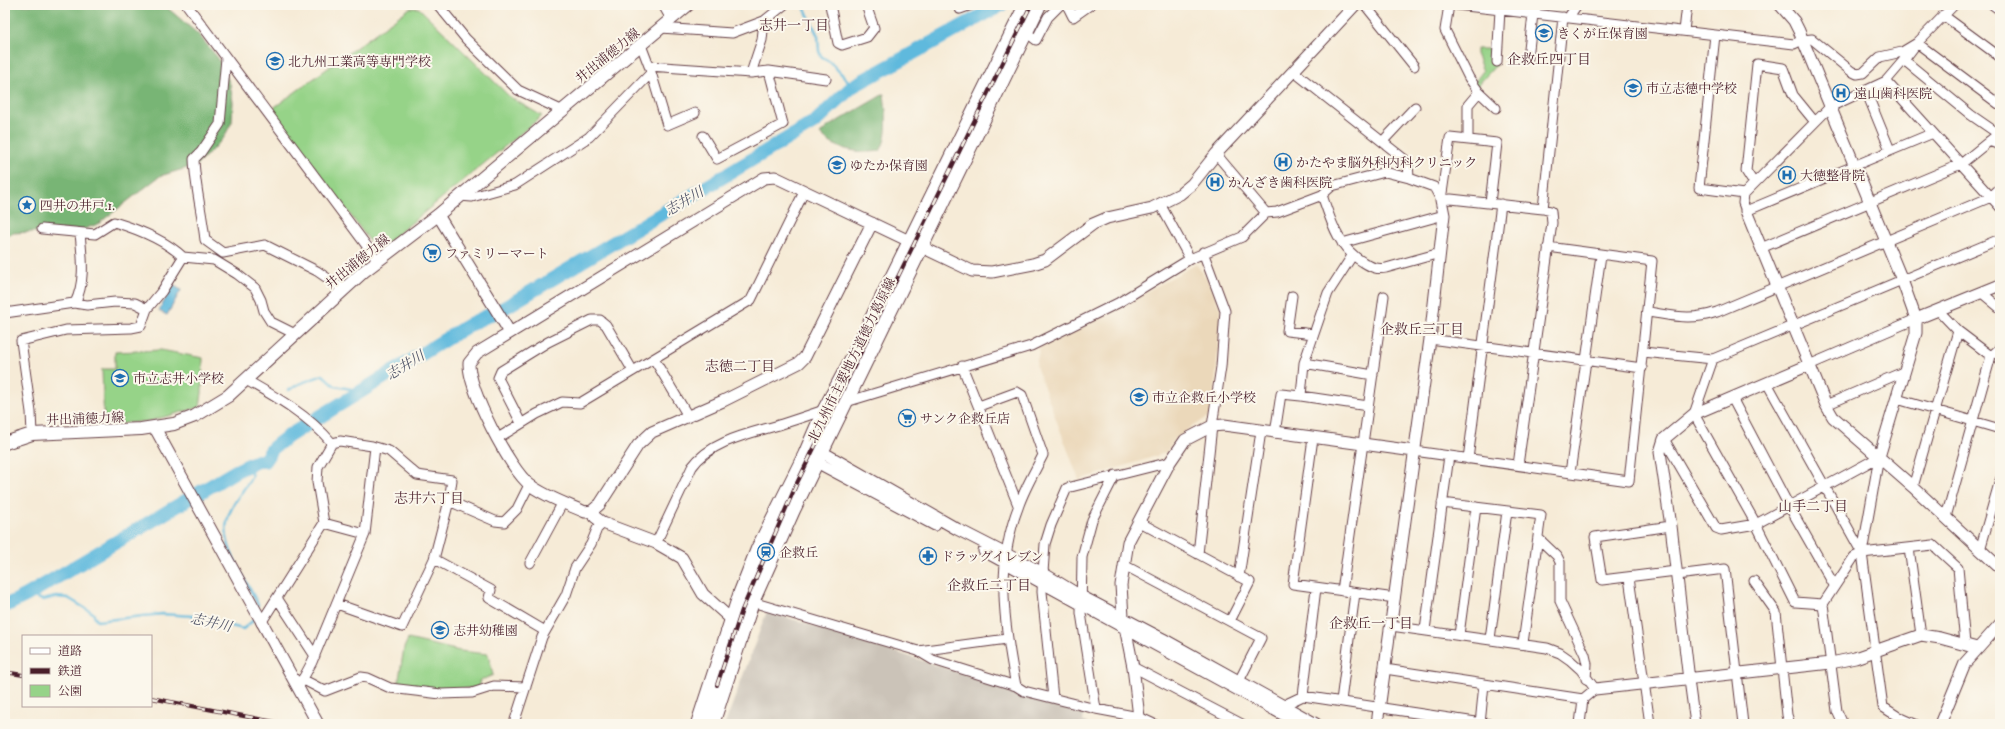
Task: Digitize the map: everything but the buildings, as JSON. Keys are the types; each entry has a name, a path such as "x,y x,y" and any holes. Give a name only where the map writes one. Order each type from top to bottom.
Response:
{"main road":[{"name":"井出浦徳力線","path":"5,443 32,434 155,428 174,424 195,416 228,396 343,289 438,215 561,110 641,46 670,19 688,5"},
{"name":"北九州市主要地方道徳力葛原線","path":"1021,28 1026,5"},
{"name":"北九州市主要地方道徳力葛原線","path":"698,724 732,620 758,549 813,454 846,402 915,244 1021,28 1039,5"},
{"name":"北九州市主要地方道徳力葛原線","path":"712,724 752,602 793,510 813,454 824,411 915,244"}],"street":[{"path":"187,5 378,261"},
{"path":"438,5 466,39 518,90 561,110"},
{"path":"663,5 670,19"},
{"path":"661,28 732,33 764,21 784,5"},
{"path":"830,5 838,43 842,45 867,37 874,28 866,5"},
{"path":"958,5 960,9 971,5"},
{"path":"1021,28 1036,40 1048,17 1060,5"},
{"path":"1067,5 1073,17 1090,5"},
{"path":"872,223 805,357 795,365 652,432 644,438 600,504 592,511 585,512 562,502 530,485 517,472 477,395 470,375 469,363 477,353 509,331 764,178 774,177 804,192 872,223 972,271 992,272 1033,264 1044,260 1093,224 1106,218 1152,208 1180,194 1192,184 1216,154 1355,5"},
{"path":"1365,5 1414,66"},
{"path":"1449,5 1445,30 1469,78 1479,92 1496,108"},
{"path":"1457,5 1504,9 1565,18 1794,44 1802,40 1812,39 1851,72 1857,74 1863,72 1880,57 1902,52 1917,43"},
{"path":"1542,210 1565,18 1577,5"},
{"path":"1684,31 1687,5"},
{"path":"1780,5 1794,21 1887,241 1916,319 1916,333 1903,372 1879,457 1862,553 1883,707 1895,720 1915,724"},
{"path":"1954,5 1917,43 1886,81 1830,107 1744,194 1742,202 1826,405 1839,424 1913,487 2000,568"},
{"path":"1993,5 2000,10"},
{"path":"1496,62 1504,9"},
{"path":"1528,58 1533,14"},
{"path":"1944,15 2000,57"},
{"path":"751,73 762,40 764,21"},
{"path":"1716,35 1700,188 1744,194"},
{"path":"1917,43 2000,105"},
{"path":"641,46 667,125 695,113"},
{"path":"226,58 220,124 201,152 194,159 195,178 203,214 205,240 222,253 265,245 317,271 343,289"},
{"path":"1761,248 1961,164 1999,134 1971,115 1904,60"},
{"path":"1756,182 1750,179 1746,170 1757,64 1783,68 1793,95 1815,122"},
{"path":"460,196 472,197 516,185 589,137 650,70 751,73 769,71 826,80"},
{"path":"703,136 717,159 783,124 769,71"},
{"path":"1293,71 1408,162 1409,178"},
{"path":"1886,81 2000,207"},
{"path":"1866,91 1890,150"},
{"path":"1468,140 1468,104 1479,92"},
{"path":"1383,141 1415,107"},
{"path":"1746,211 1933,133"},
{"path":"1441,200 1450,138 1497,143 1490,203"},
{"path":"1989,141 2000,145"},
{"path":"1216,154 1266,213"},
{"path":"656,543 688,473 701,457 718,446 740,437 824,411 846,402 1031,346 1118,303 1203,252 1242,237 1266,213 1277,212 1322,195 1332,186 1385,172 1409,178 1434,187 1441,200 1444,215 1430,339 1377,724"},
{"path":"1648,312 1691,318 1701,317 1991,197 2000,188"},
{"path":"498,438 521,423 562,402 580,403 751,300 804,192"},
{"path":"1322,195 1332,225 1342,243 1352,256 1369,266 1382,269 1440,253"},
{"path":"1441,200 1451,198 1551,211 1552,213 1518,465"},
{"path":"1160,204 1190,259"},
{"path":"1468,459 1501,204"},
{"path":"438,215 509,331"},
{"path":"1342,243 1444,215"},
{"path":"42,229 95,234 114,222 159,241 175,249 183,256 214,260 237,274 255,288 261,300 264,311 271,322 295,334"},
{"path":"75,303 81,289 83,271 80,233"},
{"path":"1643,352 1713,359 2000,239"},
{"path":"1139,720 1133,667 1124,622 1121,585 1128,542 1170,462 1185,440 1212,426 1224,425 1629,481 1648,312 1652,262 1548,247"},
{"path":"1198,554 1212,426 1222,367 1225,311 1203,252"},
{"path":"1570,473 1601,255"},
{"path":"32,434 31,412 21,341 66,330 131,328 142,326 147,309 162,291 183,256"},
{"path":"1301,396 1304,363 1328,293 1352,256"},
{"path":"1695,724 1671,526 1660,452 1664,440 1694,414 1916,319 2000,285"},
{"path":"1982,293 2000,308"},
{"path":"1292,296 1287,331 1314,334"},
{"path":"1342,591 1384,296"},
{"path":"5,313 75,303 87,305 115,302 135,303 147,309"},
{"path":"1938,310 1958,332 1991,356"},
{"path":"521,423 498,378 501,371 548,342 592,320 600,320 606,325 633,371"},
{"path":"1913,487 1958,332"},
{"path":"1430,339 1642,368"},
{"path":"1946,517 1991,356 2000,348"},
{"path":"654,359 688,416"},
{"path":"1713,359 1694,414 1756,524 1795,602 1823,604"},
{"path":"1304,363 1373,375"},
{"path":"962,366 1018,505"},
{"path":"1826,405 1903,372"},
{"path":"246,380 295,409 319,428 332,443"},
{"path":"1767,383 1862,553"},
{"path":"979,406 1014,392 1022,395 1043,455 1018,505 1005,558 1003,583 1007,639 1016,686"},
{"path":"1275,433 1281,394 1368,406"},
{"path":"1732,398 1789,506 1834,585"},
{"path":"1896,399 2000,429"},
{"path":"155,428 261,622 300,683 318,724"},
{"path":"1239,577 1261,431"},
{"path":"1313,438 1293,584 1394,598"},
{"path":"1664,440 1716,528 1721,530 1756,524 1879,457"},
{"path":"261,622 324,523 317,482 318,467 332,443 340,441 389,451 417,475 452,480 449,501 434,559 402,627 337,604"},
{"path":"300,683 315,656 366,534 375,447"},
{"path":"813,454 957,529 1082,601 1239,681 1316,724"},
{"path":"1425,630 1448,456"},
{"path":"1053,698 1042,592 1045,544 1051,525 1068,488 1170,462"},
{"path":"1096,709 1082,601 1082,558 1092,520 1115,475"},
{"path":"1980,550 2000,480"},
{"path":"449,501 495,521 504,522 517,509 530,485"},
{"path":"530,563 562,502"},
{"path":"1442,503 1542,515 1523,643"},
{"path":"1459,635 1476,507"},
{"path":"592,511 595,517 603,523 656,543 682,558 703,594 732,620"},
{"path":"1490,639 1507,511"},
{"path":"1139,522 1250,582 1230,621"},
{"path":"324,523 366,534"},
{"path":"516,720 538,646 566,595 575,568 591,544 597,529 603,523"},
{"path":"1671,526 1595,536 1602,580 1725,569 1743,724"},
{"path":"1538,538 1558,556 1560,562 1560,601 1585,655 1587,664 1586,679"},
{"path":"1843,724 1837,711 1823,604 1834,585 1854,558 1862,553 1934,545 1958,568 1965,644"},
{"path":"1909,548 1921,636"},
{"path":"434,559 491,590 489,598 545,631"},
{"path":"1124,565 1261,638 1239,681"},
{"path":"1629,578 1643,685 1650,724"},
{"path":"1754,582 1776,612 1787,715 1790,724"},
{"path":"1303,696 1316,588"},
{"path":"1341,701 1355,593"},
{"path":"277,598 315,656"},
{"path":"752,602 918,651 933,660 1016,686 1024,691 1154,724"},
{"path":"1124,622 1159,648 1301,724"},
{"path":"1940,724 1965,663 2000,624"},
{"path":"1391,626 1523,643 1547,648 1560,653 1581,670 1594,689"},
{"path":"1580,724 1583,699 1594,689 1689,680 1831,663 1855,658 1921,636 1940,638 1977,648"},
{"path":"918,651 1007,639"},
{"path":"1133,667 1242,724"},
{"path":"1385,669 1583,699"},
{"path":"300,683 325,691 361,677 368,678 390,688 441,694 472,693 494,686 526,687"},
{"path":"1480,723 1484,684"},
{"path":"1284,705 1303,696 1490,724"}],"shaded area":[{"path":"1196,264 1208,281 1221,311 1213,410 1208,417 1175,439 1166,453 1079,480 1036,366 1040,346 1087,325"},
{"path":"767,611 1014,690 1085,710 1083,721 1088,724 725,724"}],"green space":[{"path":"5,5 164,5 198,34 218,58 230,84 233,102 232,122 223,139 197,165 160,176 98,224 84,229 13,233 5,237"},
{"path":"410,8 419,8 510,97 542,116 377,251 272,109"},
{"path":"1476,49 1495,49 1496,65 1477,86 1474,83 1483,71 1476,54"},
{"path":"884,94 886,131 880,151 865,152 848,150 833,144 820,134 829,126"},
{"path":"161,350 203,358 200,407 150,421 104,425 102,369 115,369 115,352"},
{"path":"408,639 460,651 488,654 493,675 479,681 480,687 449,690 398,685 404,648"}],"water":[{"path":"173,285 181,290 167,315 159,311"}],"waterway":[{"path":"803,5 818,36 819,51 821,56 830,62 853,86"},
{"name":"志井川","path":"5,606 27,595 236,471 257,461 264,461 273,448 287,437 472,323 504,308 815,122 853,86 1001,5"},
{"name":"志井川","path":"289,390 299,384 323,375 335,386 362,391"},
{"name":"志井川","path":"248,465 252,476 231,510 227,522 226,532 236,564 258,605"},
{"name":"志井川","path":"27,595 43,600 56,597 68,598 93,613 97,621 162,614 193,616 243,629 256,618"}],"railway":[{"path":"717,685 742,610 797,483 1031,5"},
{"path":"5,672 22,675"},
{"path":"152,698 285,724"}],"place":[{"name":"きくが丘保育園","path":"1544,33"},
{"name":"北九州工業高等専門学校","path":"275,61"},
{"name":"市立志徳中学校","path":"1633,88"},
{"name":"遠山歯科医院","path":"1841,93"},
{"name":"かたやま脳外科内科クリニック","path":"1283,162"},
{"name":"ゆたか保育園","path":"837,165"},
{"name":"大徳整骨院","path":"1787,175"},
{"name":"かんざき歯科医院","path":"1215,182"},
{"name":"四井の井戸.1.","path":"27,205"},
{"name":"ファミリーマート","path":"432,253"},
{"name":"市立志井小学校","path":"120,378"},
{"name":"市立企救丘小学校","path":"1139,397"},
{"name":"サンク企救丘店","path":"907,418"},
{"name":"企救丘","path":"766,552"},
{"name":"ドラッグイレブン","path":"928,556"},
{"name":"志井幼稚園","path":"440,630"}],"district":[{"name":"志井一丁目","path":"794,25"},
{"name":"企救丘四丁目","path":"1549,59"},
{"name":"企救丘三丁目","path":"1422,329"},
{"name":"志徳二丁目","path":"740,366"},
{"name":"志井六丁目","path":"429,498"},
{"name":"山手二丁目","path":"1813,506"},
{"name":"企救丘二丁目","path":"989,585"},
{"name":"企救丘一丁目","path":"1371,623"}]}
